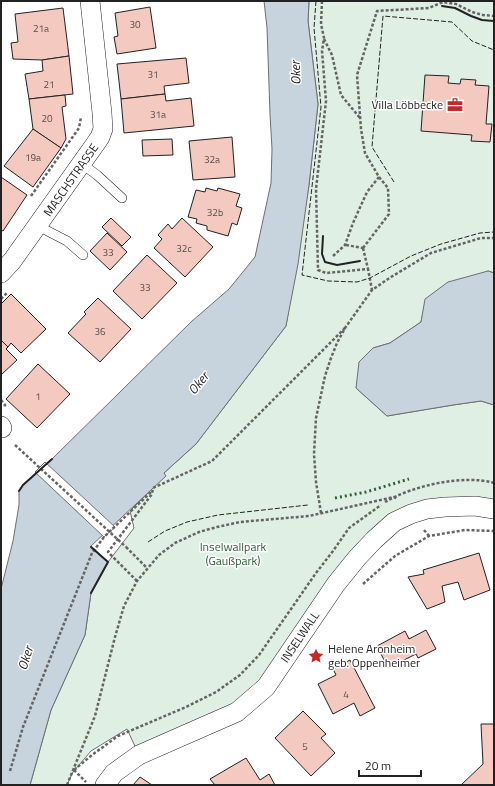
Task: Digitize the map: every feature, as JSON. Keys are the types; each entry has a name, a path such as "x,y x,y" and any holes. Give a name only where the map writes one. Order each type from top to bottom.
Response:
{"street":[{"name":"MASCHSTRASSE","path":"1,273 12,261 38,226 100,137 102,129 102,113 90,1"},
{"name":"INSELWALL","path":"105,785 114,773 139,755 237,712 266,687 336,584 374,540 394,522 411,514 427,509 475,506 494,509"}],"lane":[{"path":"82,164 97,175 122,198"},
{"path":"38,226 68,241 83,255"}],"path":[{"path":"322,1 321,24 324,38 332,56 341,95 361,119"},
{"path":"363,248 389,214 388,188 378,177 365,153 358,75 377,11 429,8 443,2 456,4 472,12 494,16"},
{"path":"324,38 322,51 326,100 316,189 318,270 326,273 368,269"},
{"path":"29,200 79,128 81,114"},
{"path":"333,256 345,245 364,198 378,177"},
{"path":"321,513 316,482 314,454 316,418 330,358 345,328 372,290 431,252 481,238 494,238"},
{"path":"345,245 363,248"},
{"path":"363,248 372,290"},
{"path":"10,771 23,727 92,553 104,536 153,490 153,488 212,461 345,328"},
{"path":"15,445 147,568"},
{"path":"67,785 95,716 124,606 137,580 159,554 175,543 199,532 240,522 309,516 394,497 428,485 445,482 469,480 494,483"},
{"path":"137,580 108,552 152,494 153,490"},
{"path":"394,497 411,514 429,536"},
{"path":"74,770 118,736 186,707 216,692 240,675 259,655 316,572 349,528 394,497"},
{"path":"74,770 89,785"}],"green space":[{"name":"Inselwallpark (Gaußpark)","path":"309,1 494,1 494,273 488,271 426,299 421,322 390,343 373,348 356,388 387,416 481,401 494,405 494,509 394,522 266,687 139,755 127,729 91,751 73,772 67,785 30,785 51,710 85,635 91,593 108,562 134,528 130,511 165,476 164,473 196,444 286,326 309,185 318,104 308,21"}],"water":[{"name":"Oker","path":"264,1 309,1 308,21 318,104 298,264 286,326 196,444 164,473 166,476 91,546 108,562 91,593 85,635 51,710 30,785 1,785 1,589 13,541 19,505 19,491 23,485 52,459 191,322 229,289 255,257 271,183 272,149 267,28"},
{"path":"488,271 494,273 494,405 481,401 387,416 356,388 359,362 373,348 390,343 421,322 425,299 448,282"}],"pier":[{"path":"45,462 115,527 104,537 35,472"}],"building":[{"path":"150,7 156,48 117,54 114,37 118,36 115,13"},
{"path":"63,8 69,56 42,60 13,59 11,43 18,42 15,14"},
{"path":"69,56 73,94 29,99 25,74 43,71 42,60"},
{"path":"186,58 189,83 164,86 165,94 121,99 117,64"},
{"name":"Villa Löbbecke","path":"425,75 449,76 448,83 460,84 461,79 476,80 475,85 489,86 486,124 492,124 490,142 471,141 472,135 421,131"},
{"path":"165,94 166,101 191,98 194,126 124,133 121,99"},
{"path":"65,95 66,106 62,107 66,139 61,148 33,129 29,99"},
{"path":"33,129 61,148 33,187 4,166"},
{"path":"232,137 235,177 193,180 189,141"},
{"path":"172,139 173,155 143,156 142,140"},
{"path":"1,177 27,195 3,231 1,230"},
{"path":"206,188 217,191 218,188 240,194 236,206 242,208 237,225 232,223 228,236 207,230 207,226 196,223 197,219 188,217 196,190 205,192"},
{"path":"111,218 131,237 122,246 102,227"},
{"path":"182,218 213,247 185,277 154,248 162,239 158,235 168,224 172,229"},
{"path":"107,233 127,252 110,270 90,251"},
{"path":"147,255 177,283 142,319 113,291"},
{"path":"11,294 46,329 21,353 11,343 8,347 1,340 1,304"},
{"path":"98,298 131,329 100,362 68,333 86,314 84,312"},
{"path":"1,340 8,347 6,349 17,360 1,375"},
{"path":"38,364 70,394 37,428 6,399"},
{"path":"479,553 490,590 464,600 458,582 442,586 445,602 427,609 408,577 424,574 423,570"},
{"path":"426,630 436,649 418,658 416,654 388,668 377,646 405,631 409,639"},
{"path":"350,660 375,708 360,716 354,703 333,714 318,684 336,675 333,669"},
{"path":"303,711 326,734 321,738 335,753 311,776 275,738"},
{"path":"481,724 494,724 494,785 461,785 483,764"},
{"path":"246,758 260,780 269,774 275,785 215,785 210,779"},
{"path":"140,777 152,785 133,785"}],"hedge":[{"path":"335,498 366,492 409,479"}],"fence":[{"path":"316,1 314,28 321,107 302,275 328,281 357,282 370,278 411,256 441,244 480,233 494,232"},
{"path":"394,182 372,147 383,16 452,22 472,41 494,50"},
{"path":"148,542 165,531 187,522 218,515 308,505"}],"wall":[{"path":"442,6 455,8 482,20 494,21"},
{"path":"323,236 322,254 325,262 337,265 360,261"},
{"path":"19,491 23,485 52,459"},
{"path":"91,547 108,562 91,593"}],"place":[{"name":"Villa Löbbecke","path":"455,105"},
{"name":"Helene Aronheim geb. Oppenheimer","path":"316,656"}]}
